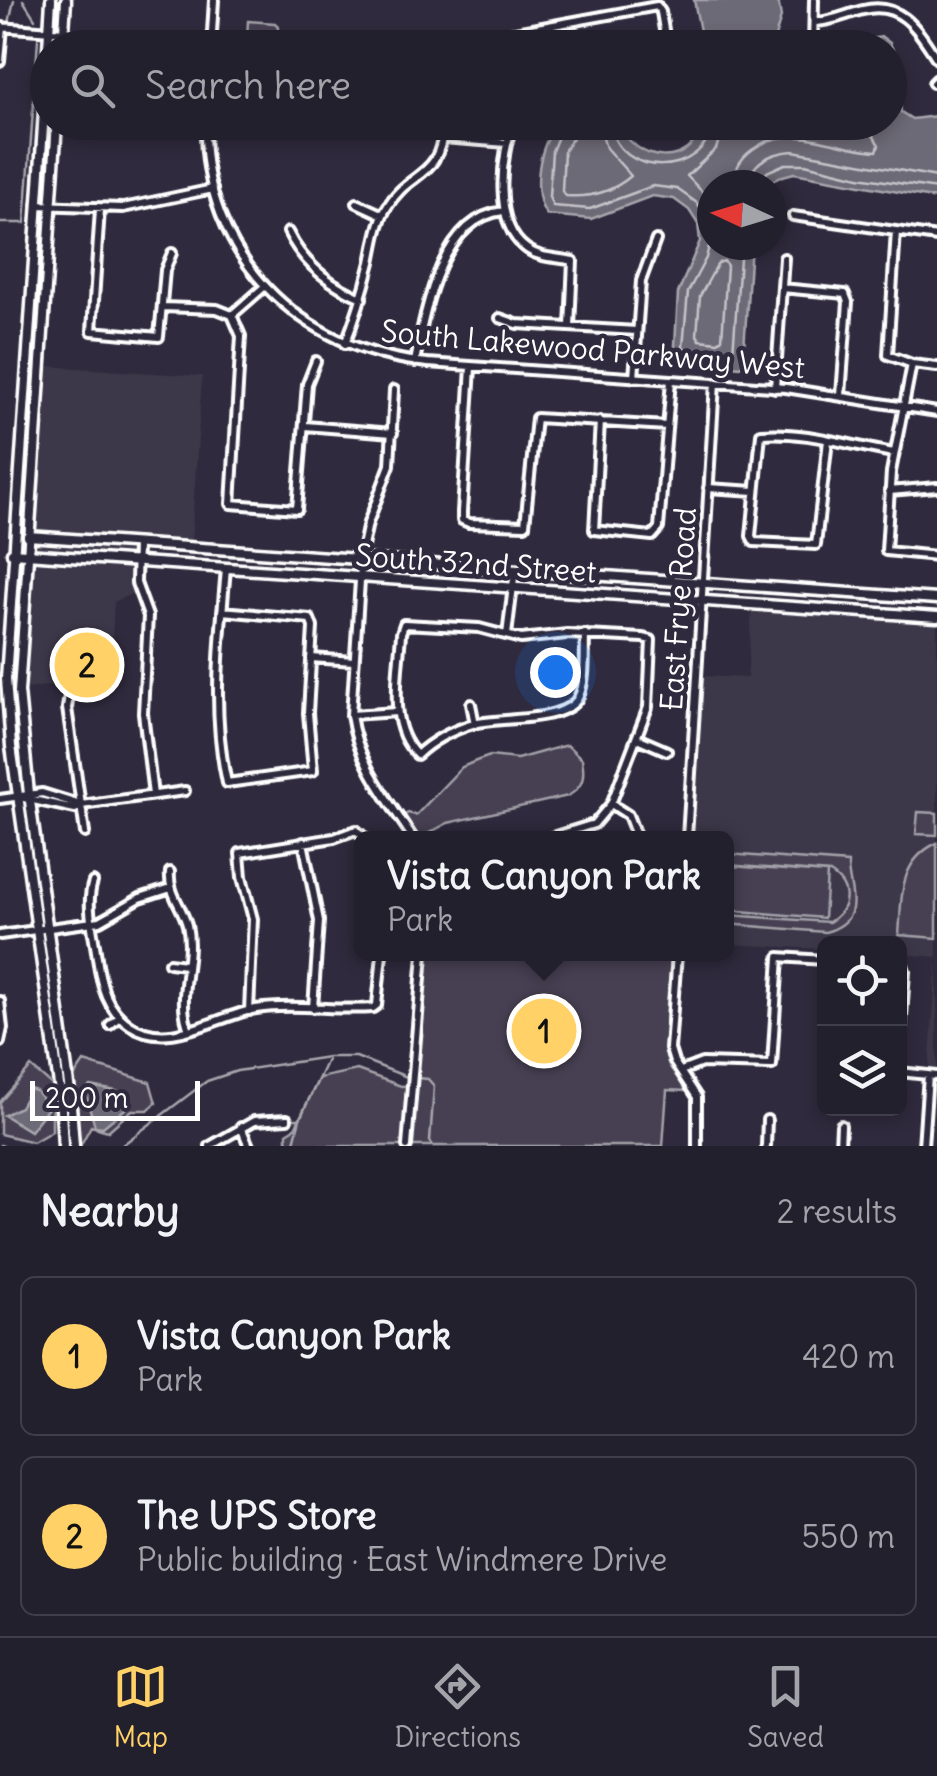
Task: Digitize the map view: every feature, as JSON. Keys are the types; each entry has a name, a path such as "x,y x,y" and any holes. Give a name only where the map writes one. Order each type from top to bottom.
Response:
{"main road":[{"path":"49,30 51,0"},
{"path":"64,30 66,0"},
{"path":"42,140 6,679 60,1092 63,1146"},
{"path":"56,140 20,692 74,1146"},
{"name":"South 32nd Street","path":"14,536 937,600"},
{"name":"South 32nd Street","path":"12,553 937,617"}],"street":[{"path":"212,30 214,0"},
{"path":"814,0 815,30"},
{"path":"525,30 657,6 664,30"},
{"path":"816,22 868,8 895,10 914,24 937,59"},
{"path":"0,61 1,27 49,30"},
{"name":"South Lakewood Parkway West","path":"208,140 213,189 234,243 264,287 297,316 345,344 375,355 416,362 775,388 937,412"},
{"path":"345,344 362,298 383,215 394,198 435,162 442,140"},
{"path":"469,140 507,143"},
{"path":"508,140 504,211 512,235 531,252 572,262 570,327"},
{"path":"37,205 100,209 140,206 213,189"},
{"path":"358,204 383,215"},
{"path":"100,209 92,332 158,337 165,270 172,253"},
{"path":"416,362 438,273 449,249 475,223 504,211"},
{"path":"793,216 937,237"},
{"path":"896,231 888,355 912,364 937,367"},
{"path":"288,232 298,251 317,271 362,298"},
{"path":"634,378 642,281 656,240"},
{"path":"775,388 784,260"},
{"path":"232,315 264,287"},
{"path":"782,288 845,294 848,302 841,396"},
{"path":"163,307 217,309 237,320 240,336 231,504 297,509 308,384 316,361"},
{"path":"500,318 517,324 638,330"},
{"path":"912,364 894,453 886,551 937,556"},
{"path":"472,366 462,520 525,525 536,418 668,426"},
{"path":"600,421 594,530 657,534 671,380"},
{"name":"East Frye Road","path":"686,831 715,383"},
{"path":"394,390 394,433 388,474 364,537 361,559 351,715 366,766 408,831"},
{"path":"305,426 394,433"},
{"path":"828,440 816,545 754,542 751,536 761,434 828,440 894,453"},
{"path":"708,488 755,491"},
{"path":"889,491 937,488"},
{"path":"137,544 136,583 148,616 144,713 153,796"},
{"path":"222,611 310,619 308,713 313,772 227,783 217,701 222,611 226,568"},
{"path":"507,635 515,570"},
{"path":"572,831 594,824 611,804 648,707 651,640 585,634 531,639 479,628 404,624 397,712 408,746 417,754 475,724 530,718 566,708 577,700 582,686 585,634"},
{"path":"311,658 354,661"},
{"path":"69,696 67,708 85,834"},
{"path":"470,704 475,724"},
{"path":"351,715 397,712"},
{"path":"637,738 667,751"},
{"path":"0,799 30,797 76,809 185,791"},
{"path":"611,804 628,815 635,831"},
{"path":"248,1011 253,919 240,852 357,831"},
{"path":"303,842 319,921 312,1008"},
{"path":"170,872 171,888 187,926 183,1012 189,1030"},
{"path":"93,882 92,922 104,994 119,1018 137,1029 163,1036 248,1011 366,1009 378,1005 381,961"},
{"path":"0,934 92,922 148,894 171,888"},
{"path":"681,1071 702,1063 772,1065 779,957 817,960"},
{"path":"407,1146 423,961"},
{"path":"676,961 670,1049 698,1097 697,1146"},
{"path":"168,964 186,965"},
{"path":"0,1001 1,1038"},
{"path":"110,1026 119,1018"},
{"path":"907,1073 933,1075 924,1146"},
{"path":"210,1146 241,1127 271,1118 287,1119"},
{"path":"766,1146 767,1120"},
{"path":"840,1125 840,1146"},
{"path":"241,1127 249,1146"}],"shaded area":[{"path":"248,21 278,26 278,30 247,30"},
{"path":"45,366 202,376 191,544 131,540 130,575 135,592 114,602 110,678 24,689 44,426"},
{"path":"752,608 901,621 937,620 937,957 907,955 907,936 817,936 817,949 734,944 734,831 693,831 704,676 747,678"},
{"path":"567,745 582,759 582,780 568,796 448,823 433,831 408,831 400,818 408,813 416,815 462,767 490,756 517,759"},
{"path":"918,812 937,813 937,835 916,834"},
{"path":"937,843 937,938 899,935 904,882 915,860"},
{"path":"734,855 848,863 853,902 847,920 825,932 734,925 734,915 829,922 841,911 846,898 842,885 830,873 734,866"},
{"path":"734,866 827,873 824,918 734,910"},
{"path":"937,957 937,1071 929,1071"},
{"path":"426,961 671,961 667,1044 678,1077 688,1091 667,1090 663,1146 412,1146"},
{"path":"84,1062 150,1082 156,1103 148,1110 132,1110 108,1131 91,1126 80,1146 73,1078"},
{"path":"31,1067 52,1085 52,1131 33,1142 0,1134 0,1102"},
{"path":"357,1070 401,1086 414,1085 407,1146 287,1146 287,1133 295,1128 319,1078"}],"water":[{"path":"694,0 778,0 781,17 777,30 700,30"},
{"path":"907,116 912,119 937,116 937,199 787,175 787,170 697,170 697,222 689,210 674,199 652,196 591,219 547,215 542,206 539,167 548,140 629,140 649,154 675,155 694,140 907,140"},
{"path":"697,248 697,260 750,260 740,367 674,362 678,293"},
{"path":"90,1086 121,1092 130,1105 103,1127 95,1126 85,1093"},
{"path":"30,1089 49,1107 30,1131 4,1115 20,1107"}],"waterway":[{"path":"9,23 14,0"},
{"path":"23,0 35,19"},
{"path":"0,223 25,223 31,140"},
{"path":"121,1146 207,1081 237,1071 328,1057 356,1057 407,1077 428,1079 434,1086 430,1141 433,1146"},
{"path":"288,1119 300,1119 327,1060"},
{"path":"293,1146 300,1119"}],"place":[{"name":"The UPS Store","path":"87,665"},
{"name":"Vista Canyon Park","path":"544,1031"}]}
